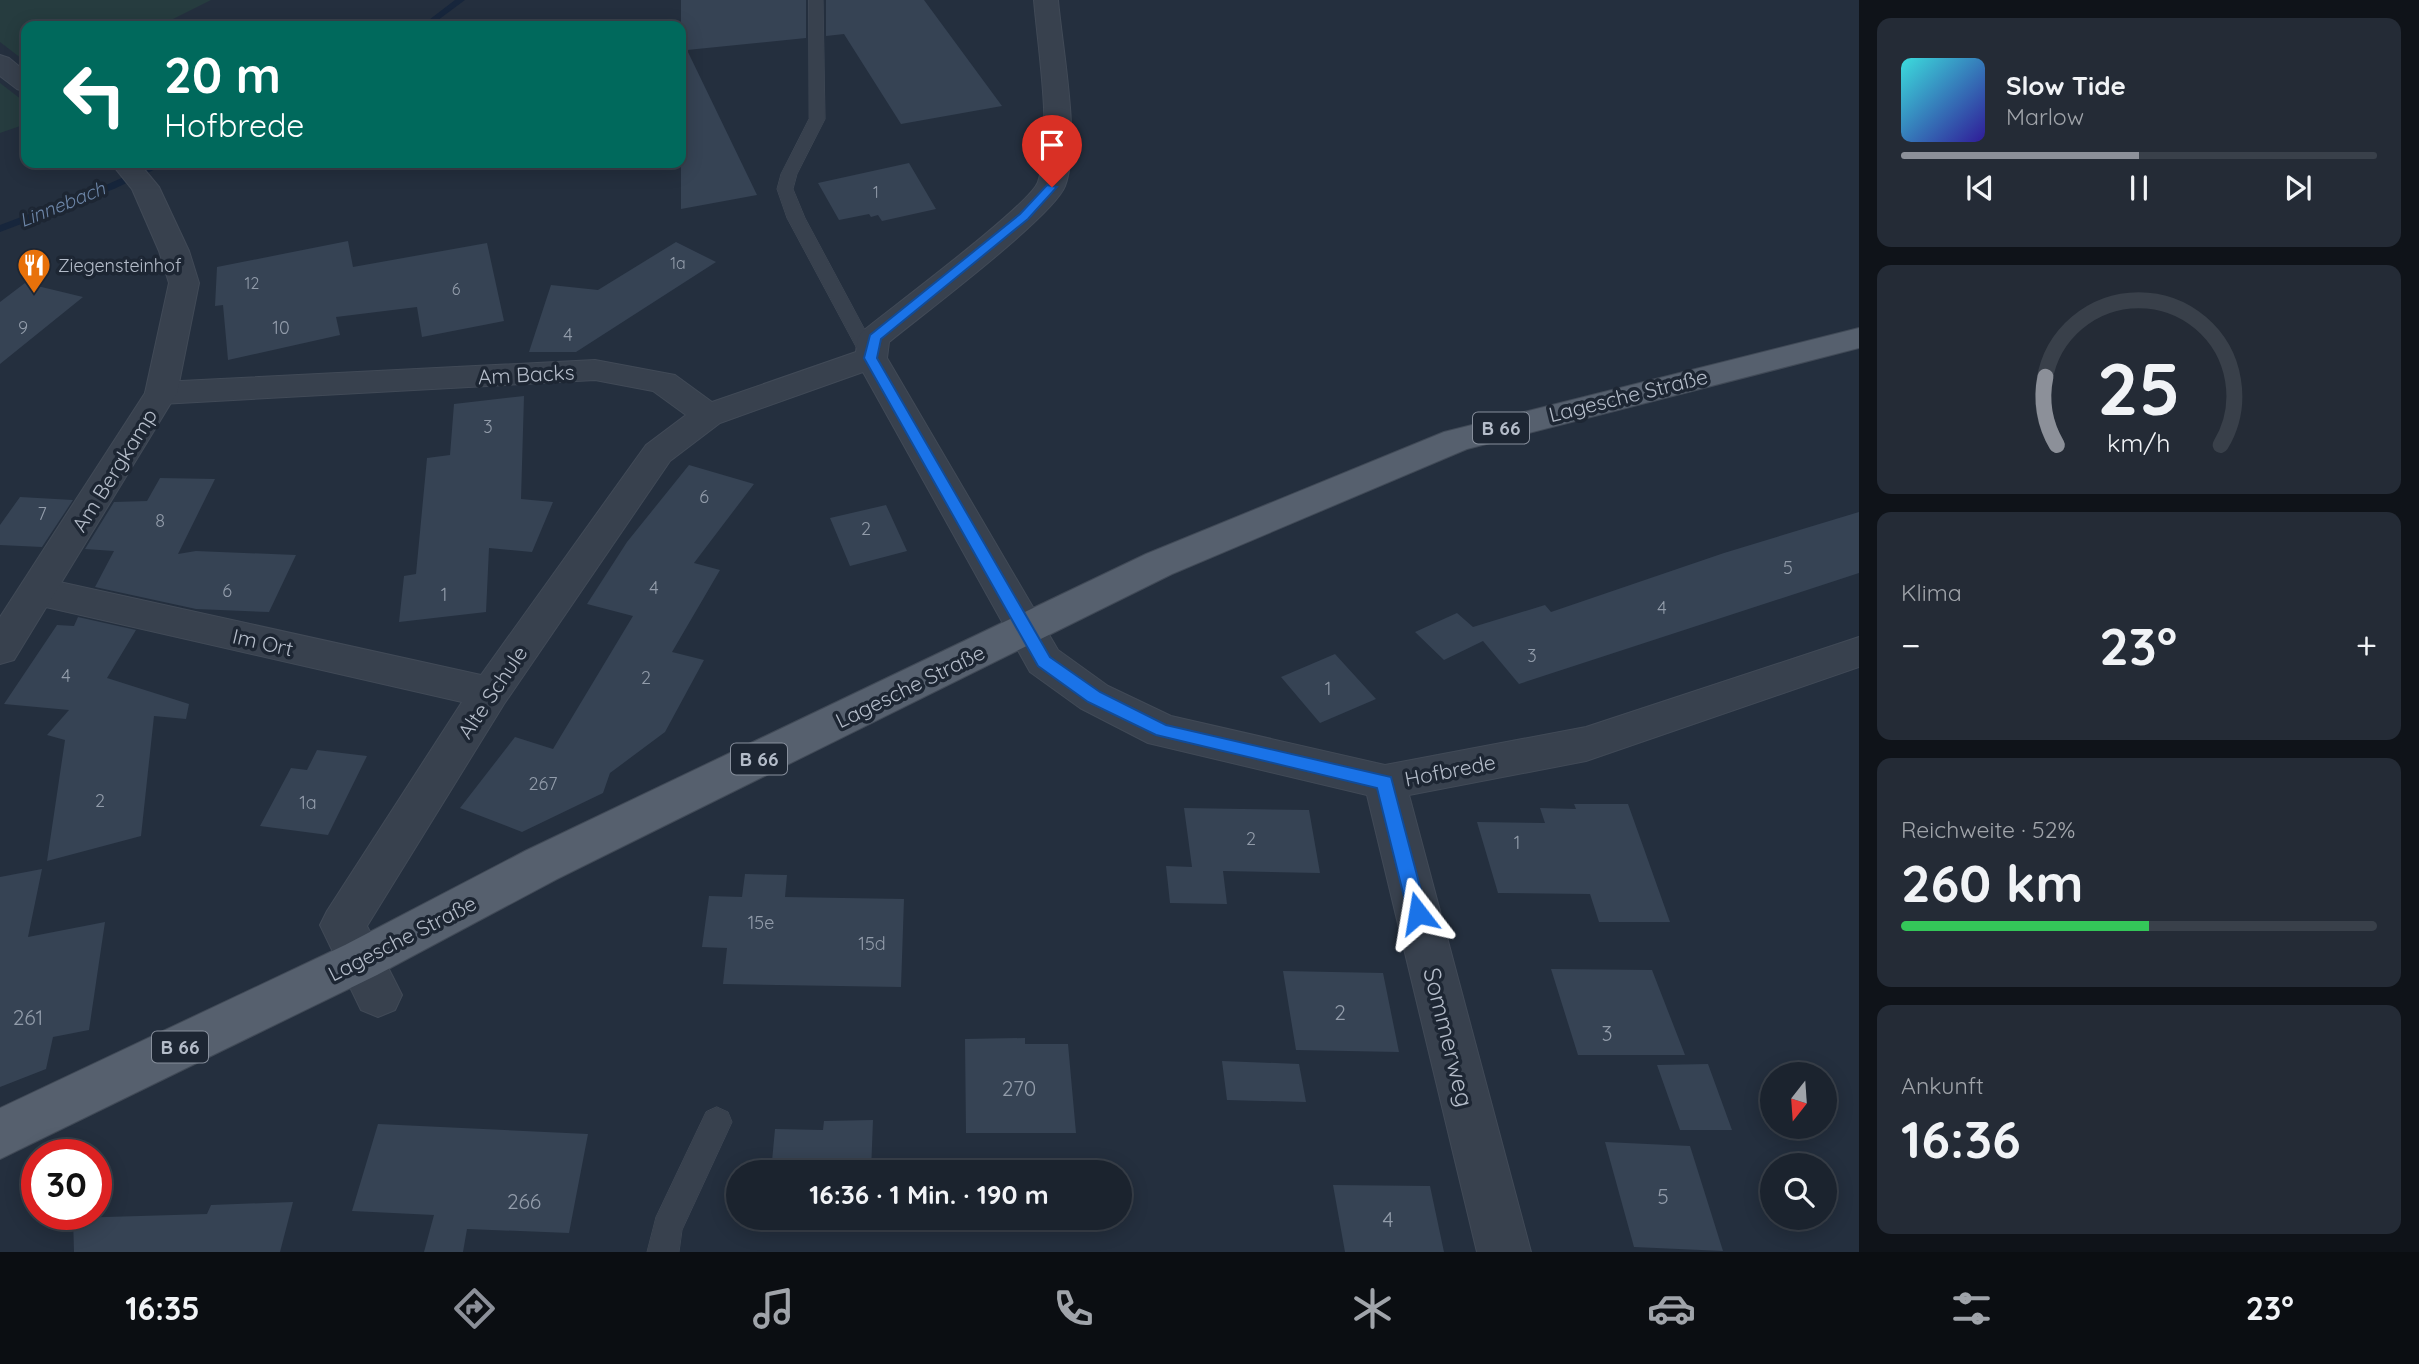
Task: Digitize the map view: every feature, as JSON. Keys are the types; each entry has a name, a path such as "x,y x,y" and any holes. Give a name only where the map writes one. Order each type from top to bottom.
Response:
{"main road":[{"name":"Lagesche Straße","path":"0,1134 369,978 541,865 1159,564 1456,440 1859,338"}],"street":[{"path":"708,415 870,358 874,338 1024,216 1052,187 1059,149 1046,0"},
{"path":"0,63 21,80"},
{"name":"Am Bergkamp","path":"6,631 37,591 161,393 184,283 174,251 133,172"},
{"name":"Hofbrede","path":"870,358 1044,662 1094,697 1162,731 1385,782 1586,744 1859,652"},
{"name":"Am Backs","path":"161,393 595,370 663,382 708,415"},
{"name":"Alte Schule","path":"369,978 343,925 490,693 658,453 708,415"},
{"name":"Im Ort","path":"37,591 490,693"},
{"name":"Sommerweg","path":"1385,782 1504,1252"}],"lane":[{"path":"816,0 817,119 789,174 785,189 796,218 870,358"},
{"path":"663,1252 667,1228 717,1122"}],"green space":[{"path":"0,0 211,0 169,21 21,21 21,58 0,42"},
{"path":"0,83 21,99 21,126 0,133"}],"building":[{"path":"681,0 806,0 806,38 687,50 757,195 681,209 681,168 686,168 686,21 681,21"},
{"path":"826,0 924,0 1002,106 901,124 844,34 826,36"},
{"path":"909,163 936,209 882,221 878,215 871,217 869,214 839,220 818,183"},
{"path":"348,241 353,267 487,243 504,321 422,337 417,307 336,317 340,335 228,360 223,305 215,306 217,267"},
{"path":"676,242 716,262 576,352 529,352 551,285 598,290"},
{"path":"25,283 83,297 0,364 0,302"},
{"path":"524,396 521,499 553,502 532,552 489,548 486,612 399,622 404,576 416,574 427,458 450,455 454,404"},
{"path":"689,465 754,484 694,563 720,570 672,652 704,660 665,732 610,773 603,793 522,832 460,808 515,737 553,749 633,616 587,604 627,542"},
{"path":"160,478 215,479 178,554 196,551 296,555 269,612 196,609 95,587 114,551 85,549 114,502 147,501"},
{"path":"20,497 73,500 42,547 0,545 0,525"},
{"path":"886,505 907,551 850,566 830,518"},
{"path":"1859,512 1859,573 1519,684 1483,641 1444,660 1415,632 1457,613 1473,627 1545,605 1551,612 1724,553"},
{"path":"78,617 136,630 107,678 189,704 186,719 154,716 141,836 47,861 65,740 47,735 69,710 4,704 57,625 74,626"},
{"path":"1335,654 1376,699 1320,723 1281,677"},
{"path":"317,750 367,756 328,835 260,826 291,768 307,770"},
{"path":"1574,804 1628,804 1670,922 1599,922 1590,894 1498,893 1477,822 1545,823 1540,808 1576,809"},
{"path":"1184,808 1309,810 1320,873 1223,871 1227,904 1170,903 1166,866 1192,867"},
{"path":"42,869 28,937 105,922 89,1030 53,1037 46,1069 0,1087 0,877"},
{"path":"745,874 787,875 785,897 904,899 901,987 723,984 727,948 702,947 709,896 742,897"},
{"path":"1551,969 1652,970 1685,1055 1578,1055"},
{"path":"1283,971 1383,973 1399,1052 1296,1050"},
{"path":"1025,1038 1025,1044 1068,1044 1076,1133 966,1133 965,1039"},
{"path":"1222,1061 1299,1064 1306,1102 1227,1100"},
{"path":"1708,1064 1732,1130 1680,1130 1657,1065"},
{"path":"873,1120 871,1160 772,1160 775,1129 823,1130 824,1121"},
{"path":"378,1124 588,1134 569,1233 467,1229 463,1252 424,1252 434,1215 352,1211"},
{"path":"1605,1142 1690,1146 1723,1251 1634,1247"},
{"path":"1333,1185 1430,1186 1444,1252 1345,1252"},
{"path":"293,1202 280,1252 74,1252 73,1230 112,1230 112,1217 207,1214 211,1205"}],"waterway":[{"name":"Linnebach","path":"432,21 461,0"},
{"name":"Linnebach","path":"0,229 152,168"}],"place":[{"name":"Ziegensteinhof","path":"34,295"}],"route":[{"path":"1052,187 1024,216 874,338 870,358 1044,662 1094,697 1162,731 1385,782 1418,913"}]}
